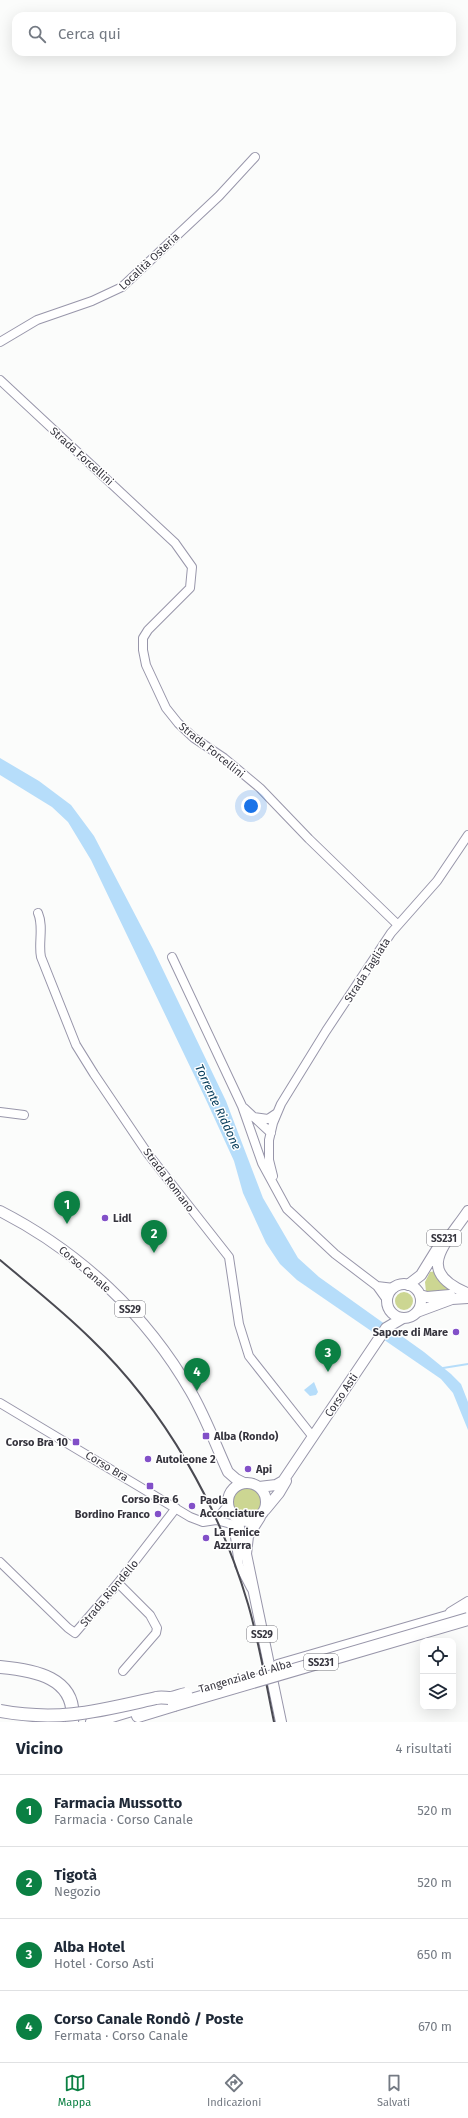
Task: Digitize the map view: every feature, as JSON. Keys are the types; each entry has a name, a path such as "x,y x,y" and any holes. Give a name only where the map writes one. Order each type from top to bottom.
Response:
{"highway":[{"name":"Tangenziale di Alba","path":"116,1722 173,1701 468,1611"},
{"name":"Tangenziale di Alba","path":"92,1722 468,1619"},
{"path":"0,1667 31,1670 54,1680 62,1687 68,1698 72,1708 72,1722"},
{"name":"SS231","path":"0,1711 26,1715 63,1716 112,1709 158,1697 173,1701 163,1713 136,1722"}],"main road":[{"name":"SS231","path":"394,1288 398,1285 408,1285 421,1275 468,1202"},
{"name":"Corso Canale","path":"0,1211 61,1247 130,1309 167,1354 192,1394 228,1472 244,1483"},
{"path":"468,1211 444,1246 437,1263 439,1274 444,1280 468,1295"},
{"name":"SS231","path":"417,1312 421,1304 419,1293 421,1275"},
{"path":"408,1285 427,1297 468,1295"},
{"path":"386,1329 388,1304 394,1288"},
{"path":"388,1304 395,1315 408,1318 417,1312 452,1299 468,1295"},
{"path":"386,1329 403,1318"},
{"name":"Corso Asti","path":"259,1487 276,1485 283,1481 386,1329"},
{"name":"Corso Canale","path":"217,1446 230,1493"},
{"name":"Corso Asti","path":"262,1513 279,1493 296,1462"},
{"path":"230,1493 236,1486 244,1483"},
{"name":"SS29","path":"244,1483 259,1487"},
{"path":"238,1519 247,1522 262,1513 266,1498 259,1487"},
{"name":"SS29","path":"230,1493 228,1505 231,1513 238,1519 242,1554 270,1665 281,1722"},
{"name":"SS29","path":"255,1604 246,1554 248,1536 262,1513"}],"street":[{"name":"Località Osteria","path":"0,342 38,320 92,302 122,287 219,196 255,157"},
{"name":"Strada Forcellini","path":"0,380 175,543 192,567 190,588 148,630 143,638 143,650 146,665 170,713 194,738 224,758 260,788 309,839 398,925"},
{"name":"Strada Tagliata","path":"275,1184 269,1160 270,1137 277,1113 326,1031 398,925 437,881 468,835"},
{"name":"Strada Romano","path":"38,913 40,919 38,946 41,957 76,1045 148,1154 229,1257 239,1324 249,1356 313,1437"},
{"name":"Strada Tagliata","path":"172,958 242,1106 262,1163 275,1184 287,1209 335,1254 377,1286 388,1304"},
{"name":"Strada Tagliata","path":"242,1106 270,1137"},
{"path":"0,1112 24,1115"},
{"path":"252,1117 268,1119 277,1113"},
{"path":"254,1137 270,1137"},
{"path":"377,1286 394,1288"},
{"name":"Corso Bra","path":"0,1403 176,1508 203,1522 216,1520 227,1522 233,1527 239,1565 251,1588"},
{"path":"216,1520 228,1505"},
{"name":"Strada Riondello","path":"0,1562 75,1633 118,1583 176,1508"},
{"path":"118,1583 150,1615 157,1628 156,1633 123,1671"},
{"path":"270,1665 453,1611 468,1601"},
{"path":"273,1681 468,1625"}],"green space":[{"path":"436,1271 455,1290 426,1292 425,1282 430,1272"},
{"path":"400,1292 408,1292 413,1297 411,1308 408,1310 400,1310 395,1305 395,1297"},
{"path":"244,1486 250,1486 260,1493 263,1502 262,1508 256,1515 250,1518 244,1518 234,1511 231,1505 231,1499 238,1489"}],"water":[{"name":"Torrente Riddone","path":"0,758 39,781 71,805 94,836 153,949 226,1101 263,1198 298,1258 319,1277 424,1352 461,1384 468,1402 468,1430 453,1393 441,1379 297,1280 280,1264 266,1243 243,1193 234,1161 91,860 68,822 52,807 0,775"},
{"path":"314,1382 318,1392 316,1395 310,1396 304,1390"}],"waterway":[{"path":"443,1368 468,1364"}],"railway":[{"path":"0,1260 69,1318 118,1367 166,1428 186,1461 222,1531 236,1567 256,1633 274,1722"}],"place":[{"name":"Lidl","path":"105,1218"},
{"name":"Farmacia Mussotto","path":"67,1224"},
{"name":"Tigotà","path":"154,1253"},
{"name":"Sapore di Mare","path":"456,1332"},
{"name":"Alba Hotel","path":"328,1372"},
{"name":"Corso Canale Rondò / Poste","path":"197,1391"},
{"name":"Alba (Rondo)","path":"206,1436"},
{"name":"Corso Bra 10","path":"76,1442"},
{"name":"Autoleone 2","path":"148,1459"},
{"name":"Api","path":"248,1469"},
{"name":"Corso Bra 6","path":"150,1486"},
{"name":"Paola Acconciature","path":"192,1506"},
{"name":"Bordino Franco","path":"158,1514"},
{"name":"La Fenice Azzurra","path":"206,1538"}]}
